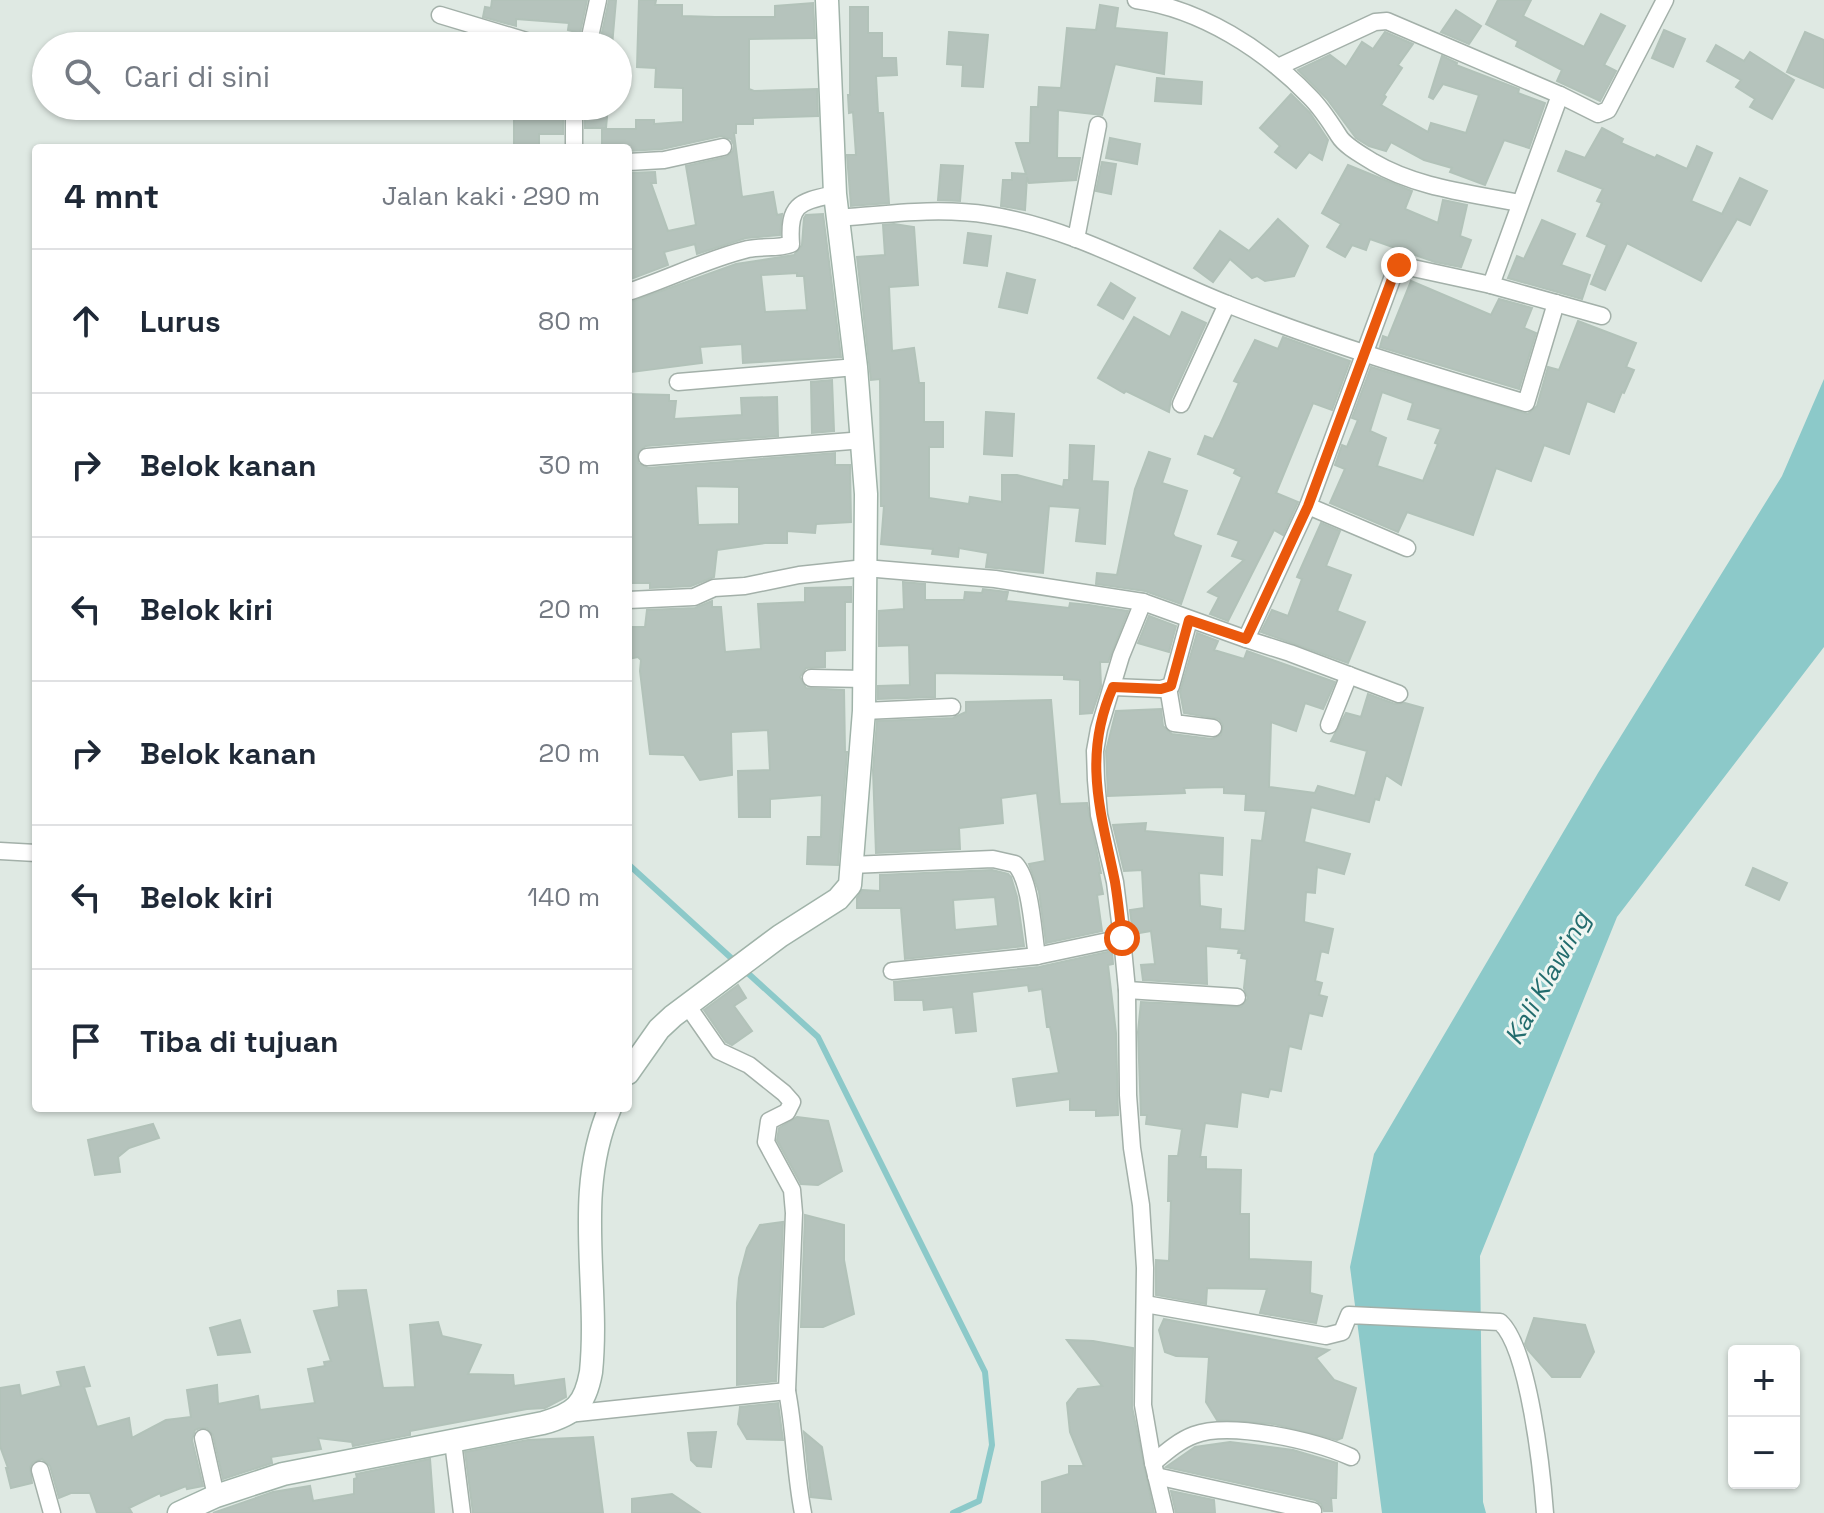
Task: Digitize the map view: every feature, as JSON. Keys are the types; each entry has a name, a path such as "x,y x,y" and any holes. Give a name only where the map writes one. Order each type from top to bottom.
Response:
{"street":[{"path":"591,32 598,0"},
{"path":"632,1067 659,1029 687,1005 780,936 845,894 850,885 864,711 864,440 835,194 827,0"},
{"path":"1136,0 1162,3 1222,29 1278,67 1310,97 1340,138 1371,161 1405,179 1519,203"},
{"path":"1278,67 1375,22 1393,22 1598,114 1608,110 1665,0"},
{"path":"440,15 496,32"},
{"path":"1491,285 1560,95"},
{"path":"574,120 574,144"},
{"path":"1076,239 1098,125"},
{"path":"632,162 664,160 723,147"},
{"path":"632,291 746,250 787,246 791,244 790,225 795,208 807,200 835,194"},
{"path":"838,218 951,210 992,215 1038,226 1076,239 1227,304 1365,356 1526,403 1556,303"},
{"path":"1246,639 1308,506 1399,265 1491,285 1602,316"},
{"path":"1181,404 1227,304"},
{"path":"678,382 856,367"},
{"path":"647,457 864,440"},
{"path":"1308,506 1407,548"},
{"path":"632,600 694,597 714,588 865,568 995,579 1143,602 1399,694"},
{"path":"1143,602 1121,656 1097,740 1096,780 1099,815 1115,882 1127,990 1128,1095 1141,1205 1145,1304 1143,1405 1165,1513"},
{"path":"1189,620 1168,687 1174,723 1213,728"},
{"path":"1329,725 1349,675"},
{"path":"811,678 865,679"},
{"path":"1113,687 1168,687"},
{"path":"864,711 952,707"},
{"path":"0,851 32,853"},
{"path":"851,865 993,859 1015,864 1022,873 1027,892 1037,956"},
{"path":"892,971 1037,956 1122,938"},
{"path":"1127,990 1237,997"},
{"path":"687,1005 719,1051 749,1065 792,1102 787,1112 769,1121 766,1142 792,1190 793,1276 787,1391 795,1432 803,1513"},
{"path":"568,1414 585,1396 591,1372 589,1203 598,1142 609,1112"},
{"path":"1145,1304 1326,1336 1342,1332 1349,1315 1494,1321 1505,1327 1517,1352 1530,1403 1545,1513"},
{"path":"179,1513 216,1496 316,1466 453,1442 543,1423 568,1414 787,1391"},
{"path":"1154,1469 1185,1439 1213,1432 1304,1441 1351,1457"},
{"path":"203,1438 216,1496"},
{"path":"453,1442 462,1513"},
{"path":"1154,1469 1313,1511"},
{"path":"40,1470 52,1513"}],"water":[{"name":"Kali Klawing","path":"1824,379 1824,647 1617,917 1480,1256 1483,1502 1486,1513 1382,1513 1350,1267 1374,1154 1598,773 1782,476"}],"building":[{"path":"492,0 587,0 580,32 568,30 569,23 516,19 516,26 483,17 485,7 491,8"},
{"path":"609,0 616,0 613,32 602,32"},
{"path":"639,0 656,0 655,5 682,5 682,16 715,17 775,17 775,6 813,3 815,38 749,39 749,89 817,89 818,116 753,118 753,124 736,124 734,133 742,197 773,192 777,215 782,214 780,235 746,238 697,254 695,244 664,252 668,265 632,278 632,173 655,172 656,183 651,183 668,231 696,225 686,166 726,157 733,151 734,145 731,139 721,136 662,149 632,151 632,144 602,144 602,129 636,129 636,120 654,120 654,124 683,122 683,88 655,87 656,68 637,67"},
{"path":"1498,0 1531,0 1523,16 1584,47 1601,14 1625,26 1604,65 1616,71 1600,101 1557,81 1562,70 1516,46 1518,41 1486,24"},
{"path":"1100,5 1118,8 1115,28 1167,33 1164,74 1115,64 1102,115 1058,110 1057,158 1080,158 1076,180 1029,183 1027,177 1025,210 1001,206 1003,180 1012,180 1012,173 1026,174 1016,143 1030,143 1031,107 1038,107 1039,87 1061,88 1067,28 1096,30"},
{"path":"850,7 868,7 868,33 882,33 882,58 896,58 897,75 876,76 878,113 883,113 889,203 851,206 847,155 856,155 853,112 849,113 848,95"},
{"path":"1456,10 1481,26 1469,44 1441,32"},
{"path":"1664,30 1685,39 1673,67 1652,58"},
{"path":"949,32 988,35 983,87 962,86 963,65 947,64"},
{"path":"1385,32 1413,44 1398,65 1402,68 1381,105 1428,132 1431,123 1466,133 1479,95 1443,84 1433,99 1429,97 1442,56 1545,103 1529,148 1504,140 1485,185 1450,172 1452,168 1424,160 1391,142 1386,151 1356,138 1327,99 1298,70 1330,55 1346,67 1362,42 1373,49"},
{"path":"1805,32 1824,40 1824,88 1787,72"},
{"path":"1716,45 1744,61 1750,52 1794,80 1772,119 1750,107 1755,99 1736,87 1741,80 1707,61"},
{"path":"1157,78 1202,82 1201,104 1155,101"},
{"path":"1291,94 1310,113 1328,140 1322,160 1309,152 1296,168 1275,152 1280,146 1260,128"},
{"path":"514,120 563,120 563,134 539,134 539,144 514,144"},
{"path":"585,120 607,120 606,128 585,128"},
{"path":"1602,128 1623,139 1621,143 1687,169 1697,146 1712,153 1691,201 1722,214 1740,178 1767,191 1750,225 1737,219 1701,281 1627,243 1605,290 1591,284 1607,245 1587,236 1602,203 1597,201 1603,189 1558,171 1566,151 1585,158"},
{"path":"1110,138 1140,144 1137,164 1106,158"},
{"path":"1102,162 1116,164 1111,194 1096,191"},
{"path":"941,165 963,166 960,201 938,200"},
{"path":"1348,165 1412,191 1405,209 1438,223 1443,200 1467,205 1460,236 1471,240 1461,267 1435,262 1370,239 1366,250 1352,245 1345,257 1327,247 1341,224 1322,213"},
{"path":"823,214 841,357 743,363 742,344 700,347 702,363 632,372 632,302 736,264 794,255 802,245 806,215","holes":["797,273 797,276 804,276 807,310 765,312 761,275"]},
{"path":"1278,219 1308,246 1294,276 1265,281 1257,276 1252,278 1230,259 1213,282 1194,268 1220,231 1249,251"},
{"path":"1542,220 1575,234 1561,265 1590,275 1582,299 1508,278 1517,256 1524,259"},
{"path":"883,225 914,227 918,285 889,287 892,351 914,348 919,383 924,383 924,422 943,422 943,447 929,447 929,498 969,504 970,497 1002,502 1002,475 1017,475 1063,487 1064,480 1069,480 1070,445 1094,446 1092,481 1108,482 1105,544 1076,541 1080,508 1049,506 1043,573 986,567 988,553 959,548 958,557 932,554 933,549 881,544 884,506 881,506 880,379 871,380 857,257 885,255"},
{"path":"968,233 991,236 987,266 964,263"},
{"path":"1007,273 1035,280 1027,313 999,307"},
{"path":"1411,281 1491,315 1499,299 1532,308 1524,328 1536,333 1519,389 1380,347 1383,336 1388,338"},
{"path":"1111,283 1135,298 1123,319 1098,305"},
{"path":"1182,312 1206,323 1171,399 1169,412 1098,378 1134,317 1170,337"},
{"path":"1578,321 1636,343 1626,367 1634,370 1614,412 1587,401 1569,454 1544,445 1531,481 1496,468 1473,535 1407,512 1398,532 1330,503 1345,469 1335,465 1342,445 1347,447 1358,420 1352,418 1371,367 1528,414 1537,406 1548,367 1559,370","holes":["1382,392 1413,403 1408,419 1441,429 1423,481 1377,466 1386,438 1370,431"]},
{"path":"1283,337 1350,361 1332,410 1313,403 1276,493 1298,502 1283,535 1274,530 1228,621 1210,614 1219,597 1208,592 1244,560 1232,556 1239,541 1218,534 1242,477 1234,473 1236,469 1198,454 1205,436 1213,439 1220,425 1239,383 1234,381 1255,340 1278,349"},
{"path":"832,380 834,431 812,433 811,382"},
{"path":"632,394 669,395 669,401 676,401 674,419 742,415 741,398 777,397 778,436 646,446 638,452 638,463 648,468 835,453 835,465 850,465 851,522 816,524 815,533 787,531 787,543 717,550 714,577 691,586 650,588 650,583 632,583","holes":["696,486 739,487 739,524 698,525"]},
{"path":"986,412 1014,414 1012,456 984,454"},
{"path":"1149,452 1170,459 1162,483 1187,491 1173,534 1201,546 1181,604 1145,591 1096,584 1097,573 1117,575 1135,489"},
{"path":"1321,523 1340,531 1326,566 1351,575 1337,611 1365,622 1348,663 1261,632 1272,610 1288,616 1302,579 1297,577"},
{"path":"903,582 925,584 925,600 964,600 965,592 982,593 983,589 1008,592 1006,601 1069,608 1070,603 1128,611 1108,662 1100,662 1101,686 1092,713 1080,714 1080,680 1064,679 1064,675 935,673 935,697 878,699 878,686 910,685 909,645 879,646 879,611 904,609"},
{"path":"851,587 851,602 845,602 845,650 825,651 825,667 806,668 800,677 806,688 844,690 847,752 838,865 807,864 808,837 821,837 822,795 770,799 770,817 739,817 738,771 770,770 768,730 731,732 732,775 700,780 684,755 650,754 641,660 632,658 632,627 645,627 647,610 695,608 712,601 712,607 721,607 725,652 761,649 758,604 805,602 805,588"},
{"path":"1149,616 1176,626 1169,652 1138,643"},
{"path":"1197,633 1218,641 1214,650 1244,659 1247,651 1335,682 1323,709 1305,703 1296,731 1271,722 1269,787 1315,793 1318,786 1355,796 1367,751 1331,741 1346,713 1361,717 1368,694 1395,704 1405,703 1423,708 1401,785 1386,775 1369,822 1311,807 1304,842 1350,854 1344,874 1317,867 1315,893 1306,892 1304,922 1333,929 1328,953 1321,951 1315,981 1322,983 1319,995 1327,997 1322,1016 1309,1013 1301,1049 1289,1046 1281,1091 1270,1089 1268,1097 1241,1092 1237,1127 1205,1123 1200,1157 1206,1157 1206,1169 1241,1170 1240,1214 1249,1214 1249,1259 1311,1262 1310,1293 1322,1296 1316,1323 1260,1313 1267,1289 1207,1288 1206,1304 1156,1295 1156,1260 1169,1261 1169,1156 1178,1156 1182,1129 1146,1124 1147,1115 1141,1115 1138,1032 1141,1002 1241,1007 1248,998 1244,988 1247,959 1241,958 1239,949 1206,946 1207,984 1143,980 1141,965 1155,964 1151,931 1133,934 1130,910 1144,908 1142,870 1124,871 1113,825 1146,823 1145,831 1223,838 1222,875 1199,873 1200,906 1221,909 1220,929 1245,931 1252,840 1262,841 1266,811 1245,810 1246,794 1224,793 1224,787 1184,788 1185,793 1108,796 1106,751 1116,711 1161,709 1163,726 1172,734 1212,739 1221,735 1223,725 1219,719 1184,713 1180,692"},
{"path":"1051,700 1060,804 1087,803 1103,894 1097,895 1102,931 1046,943 1039,892 1029,864 1045,861 1037,793 1001,798 1003,823 959,828 960,849 876,853 873,770 877,721 953,718 966,712 966,702"},
{"path":"1753,868 1787,883 1779,900 1746,885"},
{"path":"992,870 1008,874 1017,897 1024,946 905,959 901,908 857,908 857,898 862,890 880,891 880,875","holes":["995,897 998,926 955,930 953,900"]},
{"path":"1112,951 1113,964 1108,965 1116,1033 1118,1115 1096,1116 1096,1110 1070,1110 1070,1099 1017,1106 1013,1079 1059,1073 1050,1027 1047,1027 1042,989 1029,991 1028,985 972,992 976,1031 956,1033 953,1007 924,1010 923,1000 895,1000 894,982 1039,967"},
{"path":"738,985 746,998 734,1006 752,1031 732,1045 726,1042 704,1010"},
{"path":"797,1117 828,1121 842,1171 818,1185 801,1184 777,1140 779,1128"},
{"path":"153,1124 159,1138 129,1148 118,1157 120,1172 95,1175 88,1140"},
{"path":"805,1215 844,1225 844,1260 854,1314 823,1327 801,1327"},
{"path":"783,1222 776,1381 737,1385 737,1303 739,1278 747,1248 760,1225"},
{"path":"366,1290 383,1388 415,1387 410,1325 438,1322 442,1336 481,1345 468,1374 513,1375 514,1386 564,1379 566,1397 545,1408 410,1431 410,1435 353,1446 352,1442 318,1438 321,1449 271,1457 272,1463 223,1479 213,1435 207,1428 200,1428 195,1430 192,1440 203,1486 187,1489 186,1486 161,1496 160,1493 129,1508 132,1513 97,1513 90,1493 71,1493 59,1498 50,1466 42,1459 33,1462 30,1467 32,1483 11,1488 0,1446 0,1388 19,1385 21,1396 61,1386 57,1372 84,1367 90,1386 84,1387 97,1427 129,1418 132,1438 166,1420 191,1417 187,1390 217,1385 218,1404 258,1396 260,1410 315,1403 308,1369 325,1366 324,1362 331,1361 314,1311 339,1307 338,1291"},
{"path":"1534,1318 1585,1325 1594,1352 1580,1377 1552,1377 1528,1350 1525,1344"},
{"path":"1164,1319 1329,1350 1316,1358 1334,1380 1356,1388 1342,1438 1337,1440 1274,1424 1217,1420 1206,1402 1209,1357 1176,1356 1165,1352 1159,1330"},
{"path":"240,1320 250,1352 218,1355 210,1328"},
{"path":"1067,1340 1133,1348 1132,1407 1154,1513 1042,1513 1042,1482 1069,1474 1069,1466 1084,1466 1070,1432 1067,1403 1078,1389 1102,1386"},
{"path":"778,1403 783,1440 747,1439 738,1424 740,1407"},
{"path":"716,1432 711,1467 697,1466 691,1460 688,1433"},
{"path":"804,1432 822,1447 831,1499 811,1497"},
{"path":"593,1437 603,1513 473,1513 465,1452 528,1440"},
{"path":"1230,1442 1293,1450 1337,1463 1336,1498 1331,1498 1332,1511 1324,1511 1315,1500 1166,1467 1195,1447"},
{"path":"430,1459 434,1513 213,1513 273,1492 310,1486 313,1501 354,1494 356,1474"},
{"path":"1171,1491 1214,1500 1215,1513 1176,1513"},
{"path":"672,1494 700,1513 632,1513 632,1499"}],"waterway":[{"path":"632,868 818,1037 985,1372 992,1445 979,1501 953,1513"}],"route":[{"path":"1122,938 1115,882 1099,815 1096,780 1095,751 1107,700 1113,687 1161,689 1171,686 1189,620 1246,639 1308,506 1399,265"}]}
